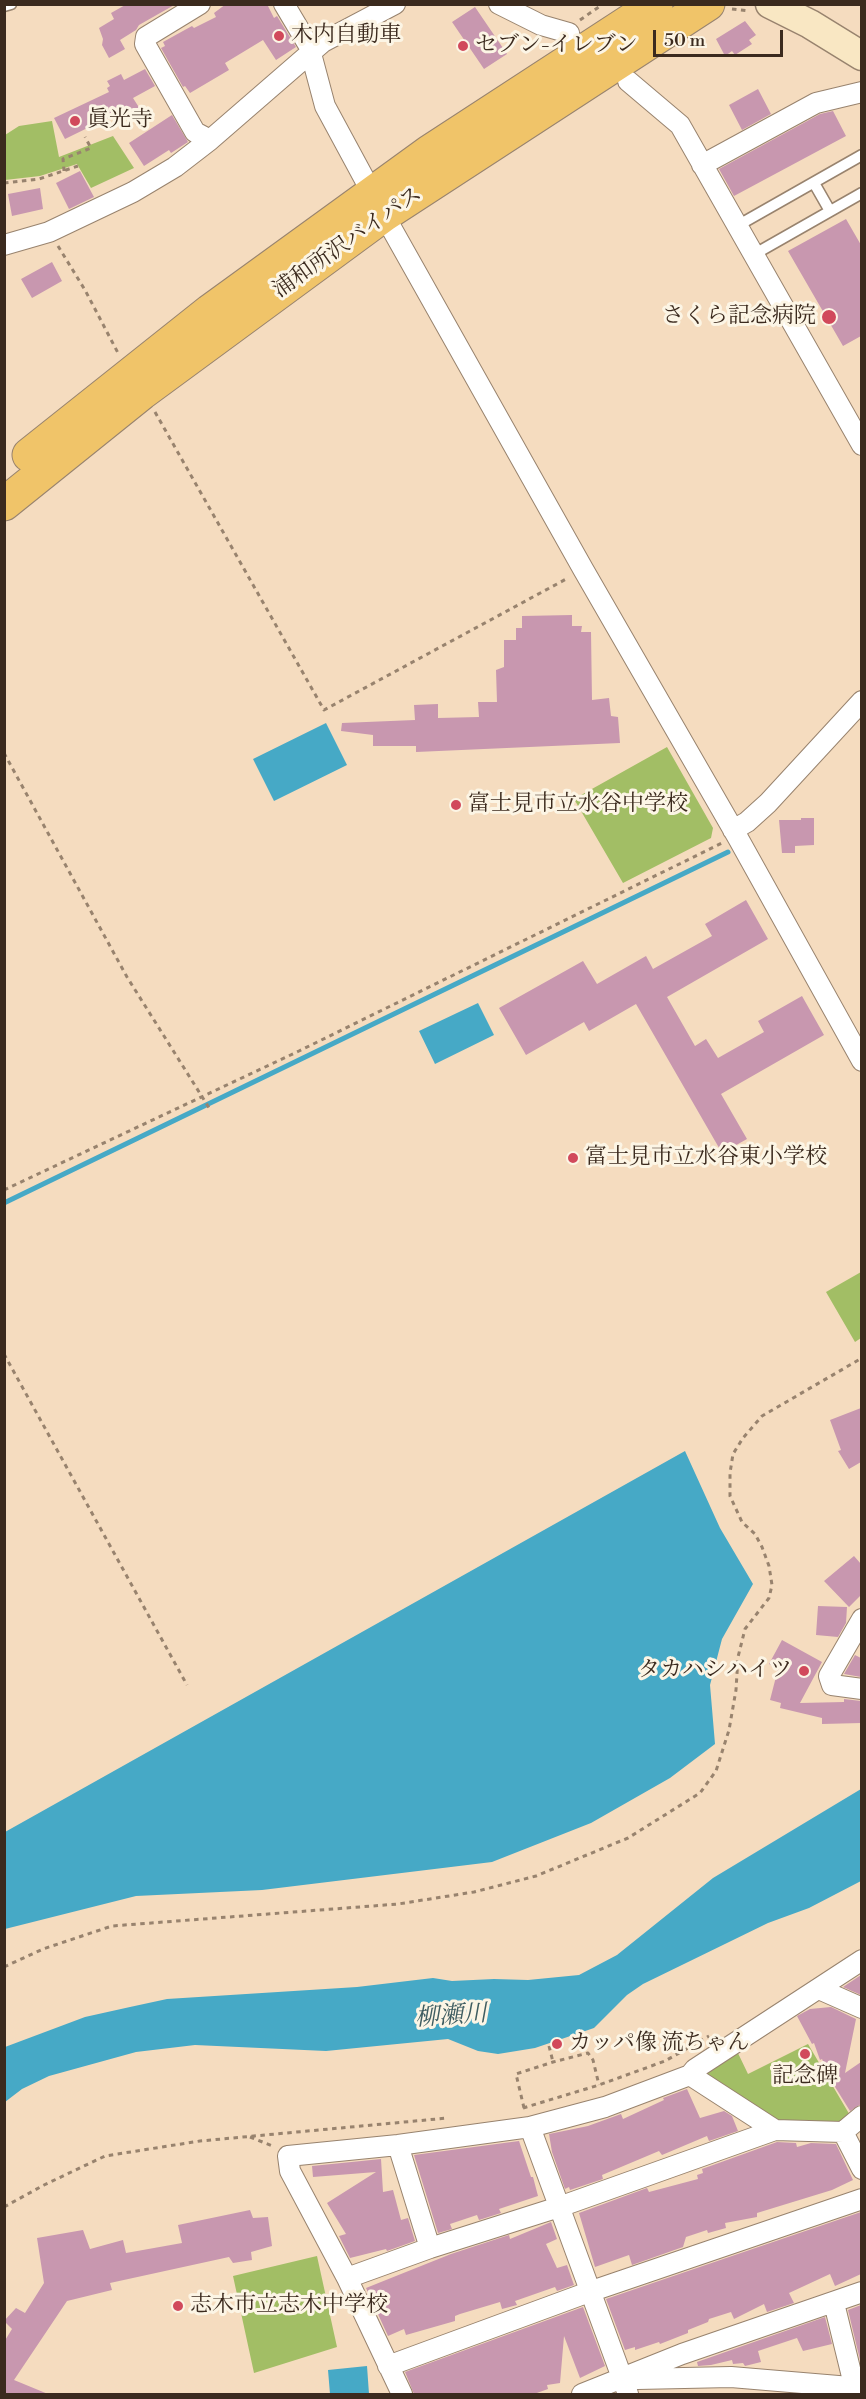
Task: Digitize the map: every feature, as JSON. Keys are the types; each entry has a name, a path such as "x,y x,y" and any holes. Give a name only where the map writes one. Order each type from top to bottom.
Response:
{"highway":[{"name":"浦和所沢バイパス","path":"378,204 429,152 656,4"},
{"name":"浦和所沢バイパス","path":"4,475 136,383 378,204 719,7"},
{"name":"浦和所沢バイパス","path":"4,504 136,383"}],"main road":[{"path":"760,8 810,24 861,56"}],"street":[{"path":"200,4 146,37 145,44 195,132 210,140"},
{"path":"284,4 309,46 325,106 378,204 738,838 861,1061"},
{"path":"4,245 49,232 133,192 175,167 210,140 323,42 395,4"},
{"path":"499,4 541,25 567,32"},
{"path":"628,81 680,124 861,445"},
{"path":"702,165 816,104 861,93"},
{"path":"738,838 747,822 768,803 861,701"},
{"path":"861,1619 829,1676 832,1685 861,1689"},
{"path":"402,2394 347,2278 290,2171 288,2156 398,2145 530,2127 605,2107 690,2075 695,2069 861,1960"},
{"path":"819,1989 861,2008"},
{"path":"690,2075 775,2130"},
{"path":"347,2278 430,2248 559,2207 775,2130 843,2132 861,2116"},
{"path":"530,2127 625,2387"},
{"path":"843,2132 861,2169"},
{"path":"398,2145 430,2248"},
{"path":"388,2366 589,2292 861,2199"},
{"path":"625,2387 682,2354 861,2292"},
{"path":"582,2394 687,2376 742,2377 858,2388 834,2303"},
{"path":"682,2354 687,2376"}],"lane":[{"path":"4,6 11,4"},
{"path":"737,226 861,155"},
{"path":"814,183 830,211"},
{"path":"753,255 861,193"}],"path":[{"path":"567,32 603,4"},
{"path":"719,7 760,8"},
{"path":"64,171 63,159 91,148 85,137"},
{"path":"4,183 39,179 78,166"},
{"path":"49,232 85,290 324,710 584,569"},
{"path":"4,753 127,977 211,1111"},
{"path":"4,1190 203,1097 715,847 738,838"},
{"path":"4,1354 187,1684"},
{"path":"4,1967 43,1949 112,1926 398,1904 474,1892 525,1879 628,1839 700,1793 716,1771 729,1730 736,1690 738,1657 745,1629 769,1598 772,1585 769,1566 762,1547 755,1534 742,1522 730,1496 733,1454 742,1438 762,1416 861,1358"},
{"path":"524,2108 516,2074 588,2053 593,2060 599,2085 665,2061 716,2032"},
{"path":"549,2046 553,2062"},
{"path":"247,2136 272,2144 288,2156"}],"green space":[{"path":"52,121 59,157 113,136 134,168 91,188 77,164 40,176 5,180 5,135 19,126"},
{"path":"667,747 713,828 711,838 623,883 574,799"},
{"path":"861,1272 861,1338 855,1342 826,1292"},
{"path":"808,2044 851,2117 838,2127 784,2124 704,2078 703,2069 736,2049 748,2074"},
{"path":"317,2256 337,2347 254,2373 233,2276"}],"water":[{"path":"326,723 347,765 274,801 253,759"},
{"path":"478,1003 494,1035 435,1064 419,1031"},
{"path":"685,1451 720,1528 753,1584 722,1639 710,1685 715,1744 670,1778 591,1823 492,1862 262,1890 136,1896 5,1929 5,1832"},
{"name":"柳瀬川","path":"861,1789 861,1881 809,1908 768,1923 643,1984 627,1995 594,2028 535,2048 498,2054 478,2051 448,2039 326,2051 195,2045 136,2052 49,2076 22,2089 5,2102 5,2047 85,2017 130,2007 167,1999 357,1987 433,1978 452,1981 528,1980 579,1975 617,1955 713,1878"},
{"path":"367,2366 369,2394 330,2394 328,2370"}],"building":[{"path":"127,4 176,4 139,25 136,30 120,40 125,49 109,58 102,45 103,39 99,28 114,19 111,13"},
{"path":"226,4 267,4 274,18 277,16 296,47 276,60 263,40 225,63 229,70 190,93 185,86 183,87 161,48 165,46 163,42 192,26 194,28 216,17 214,13"},
{"path":"475,7 507,54 484,69 452,22"},
{"path":"745,21 756,35 749,40 752,44 735,55 732,51 725,56 716,39"},
{"path":"145,69 155,86 133,98 140,109 115,122 112,116 65,139 54,118 109,92 107,88 110,86 107,81 121,74 124,80"},
{"path":"758,89 771,114 742,130 729,105"},
{"path":"833,111 846,136 734,196 719,169 820,114"},
{"path":"172,115 188,142 171,153 169,150 144,166 129,143"},
{"path":"80,171 94,197 69,209 56,183"},
{"path":"40,188 43,209 12,216 8,194"},
{"path":"846,219 861,245 861,336 843,346 788,251"},
{"path":"52,262 62,281 32,298 21,279"},
{"path":"572,615 572,626 582,626 581,632 591,632 592,700 609,698 611,716 618,717 620,743 416,752 416,746 373,746 373,735 341,731 342,723 415,720 414,705 438,704 438,718 479,717 478,702 497,702 496,670 504,667 504,640 516,640 516,628 522,628 522,616"},
{"path":"801,818 814,818 814,845 795,846 795,853 782,853 779,820 801,820"},
{"path":"746,900 768,939 667,997 695,1046 706,1039 718,1058 764,1032 758,1021 802,996 824,1035 721,1094 747,1139 722,1153 636,1004 589,1031 584,1022 526,1055 499,1008 583,961 597,984 646,956 653,969 712,936 705,924"},
{"path":"861,1408 861,1462 849,1469 838,1451 841,1450 830,1420"},
{"path":"854,1556 861,1564 861,1595 849,1607 824,1581"},
{"path":"818,1606 847,1607 846,1623 838,1637 816,1635"},
{"path":"782,1640 822,1662 800,1703 844,1702 844,1699 861,1701 861,1723 822,1724 822,1718 780,1708 781,1703 770,1700 778,1669 769,1664"},
{"path":"855,1655 861,1658 861,1677 844,1674"},
{"path":"861,1975 861,1995 843,1987"},
{"path":"831,2007 856,2019 845,2073 861,2062 861,2104 850,2111 797,2016 810,2009"},
{"path":"687,2089 700,2118 724,2111 732,2116 738,2131 709,2141 707,2136 662,2155 659,2151 602,2175 603,2179 570,2190 569,2187 565,2189 552,2152 549,2134 588,2126 621,2114 623,2119 664,2100 663,2098"},
{"path":"519,2141 538,2196 499,2209 501,2213 479,2220 477,2215 450,2224 452,2229 438,2233 414,2155"},
{"path":"777,2142 796,2143 797,2147 811,2143 836,2144 853,2180 832,2190 757,2213 757,2217 725,2223 726,2228 708,2233 707,2230 686,2237 683,2247 632,2265 629,2255 595,2267 579,2213 647,2188 649,2192 698,2179 697,2175 703,2173 702,2169"},
{"path":"381,2159 383,2192 393,2190 401,2220 408,2218 415,2241 387,2251 386,2249 350,2258 339,2236 346,2234 327,2203 376,2172 313,2177 312,2166"},
{"path":"250,2210 253,2218 268,2217 272,2246 251,2252 252,2260 233,2263 229,2257 110,2283 112,2290 67,2301 14,2380 48,2394 4,2394 4,2342 12,2329 4,2321 16,2308 25,2313 44,2283 37,2238 83,2230 90,2249 123,2240 126,2253 182,2243 178,2225"},
{"path":"861,2212 861,2274 835,2286 830,2274 789,2293 794,2303 767,2312 764,2304 734,2319 731,2312 709,2319 708,2322 688,2330 688,2333 660,2344 659,2342 635,2350 635,2347 625,2350 606,2299"},
{"path":"551,2222 557,2239 546,2244 557,2268 567,2265 574,2285 557,2291 555,2287 515,2301 517,2305 502,2309 500,2302 455,2316 455,2321 406,2335 404,2329 388,2336 366,2288 451,2254 509,2235 510,2239"},
{"path":"861,2305 861,2360 860,2360 848,2310"},
{"path":"583,2307 605,2366 580,2378 564,2336 560,2383 547,2385 548,2389 534,2394 414,2394 405,2372"},
{"path":"825,2317 832,2344 803,2351 797,2338 758,2351 761,2362 745,2366 743,2363 733,2364 732,2360 698,2366 697,2362"}],"waterway":[{"path":"4,1203 728,852"}],"place":[{"name":"木内自動車","path":"279,36"},
{"name":"セブン-イレブン","path":"463,46"},
{"name":"眞光寺","path":"75,121"},
{"name":"さくら記念病院","path":"829,317"},
{"name":"富士見市立水谷中学校","path":"456,805"},
{"name":"富士見市立水谷東小学校","path":"573,1158"},
{"name":"タカハシハイツ","path":"804,1671"},
{"name":"カッパ像 流ちゃん","path":"557,2044"},
{"name":"記念碑","path":"805,2054"},
{"name":"志木市立志木中学校","path":"178,2306"}]}
